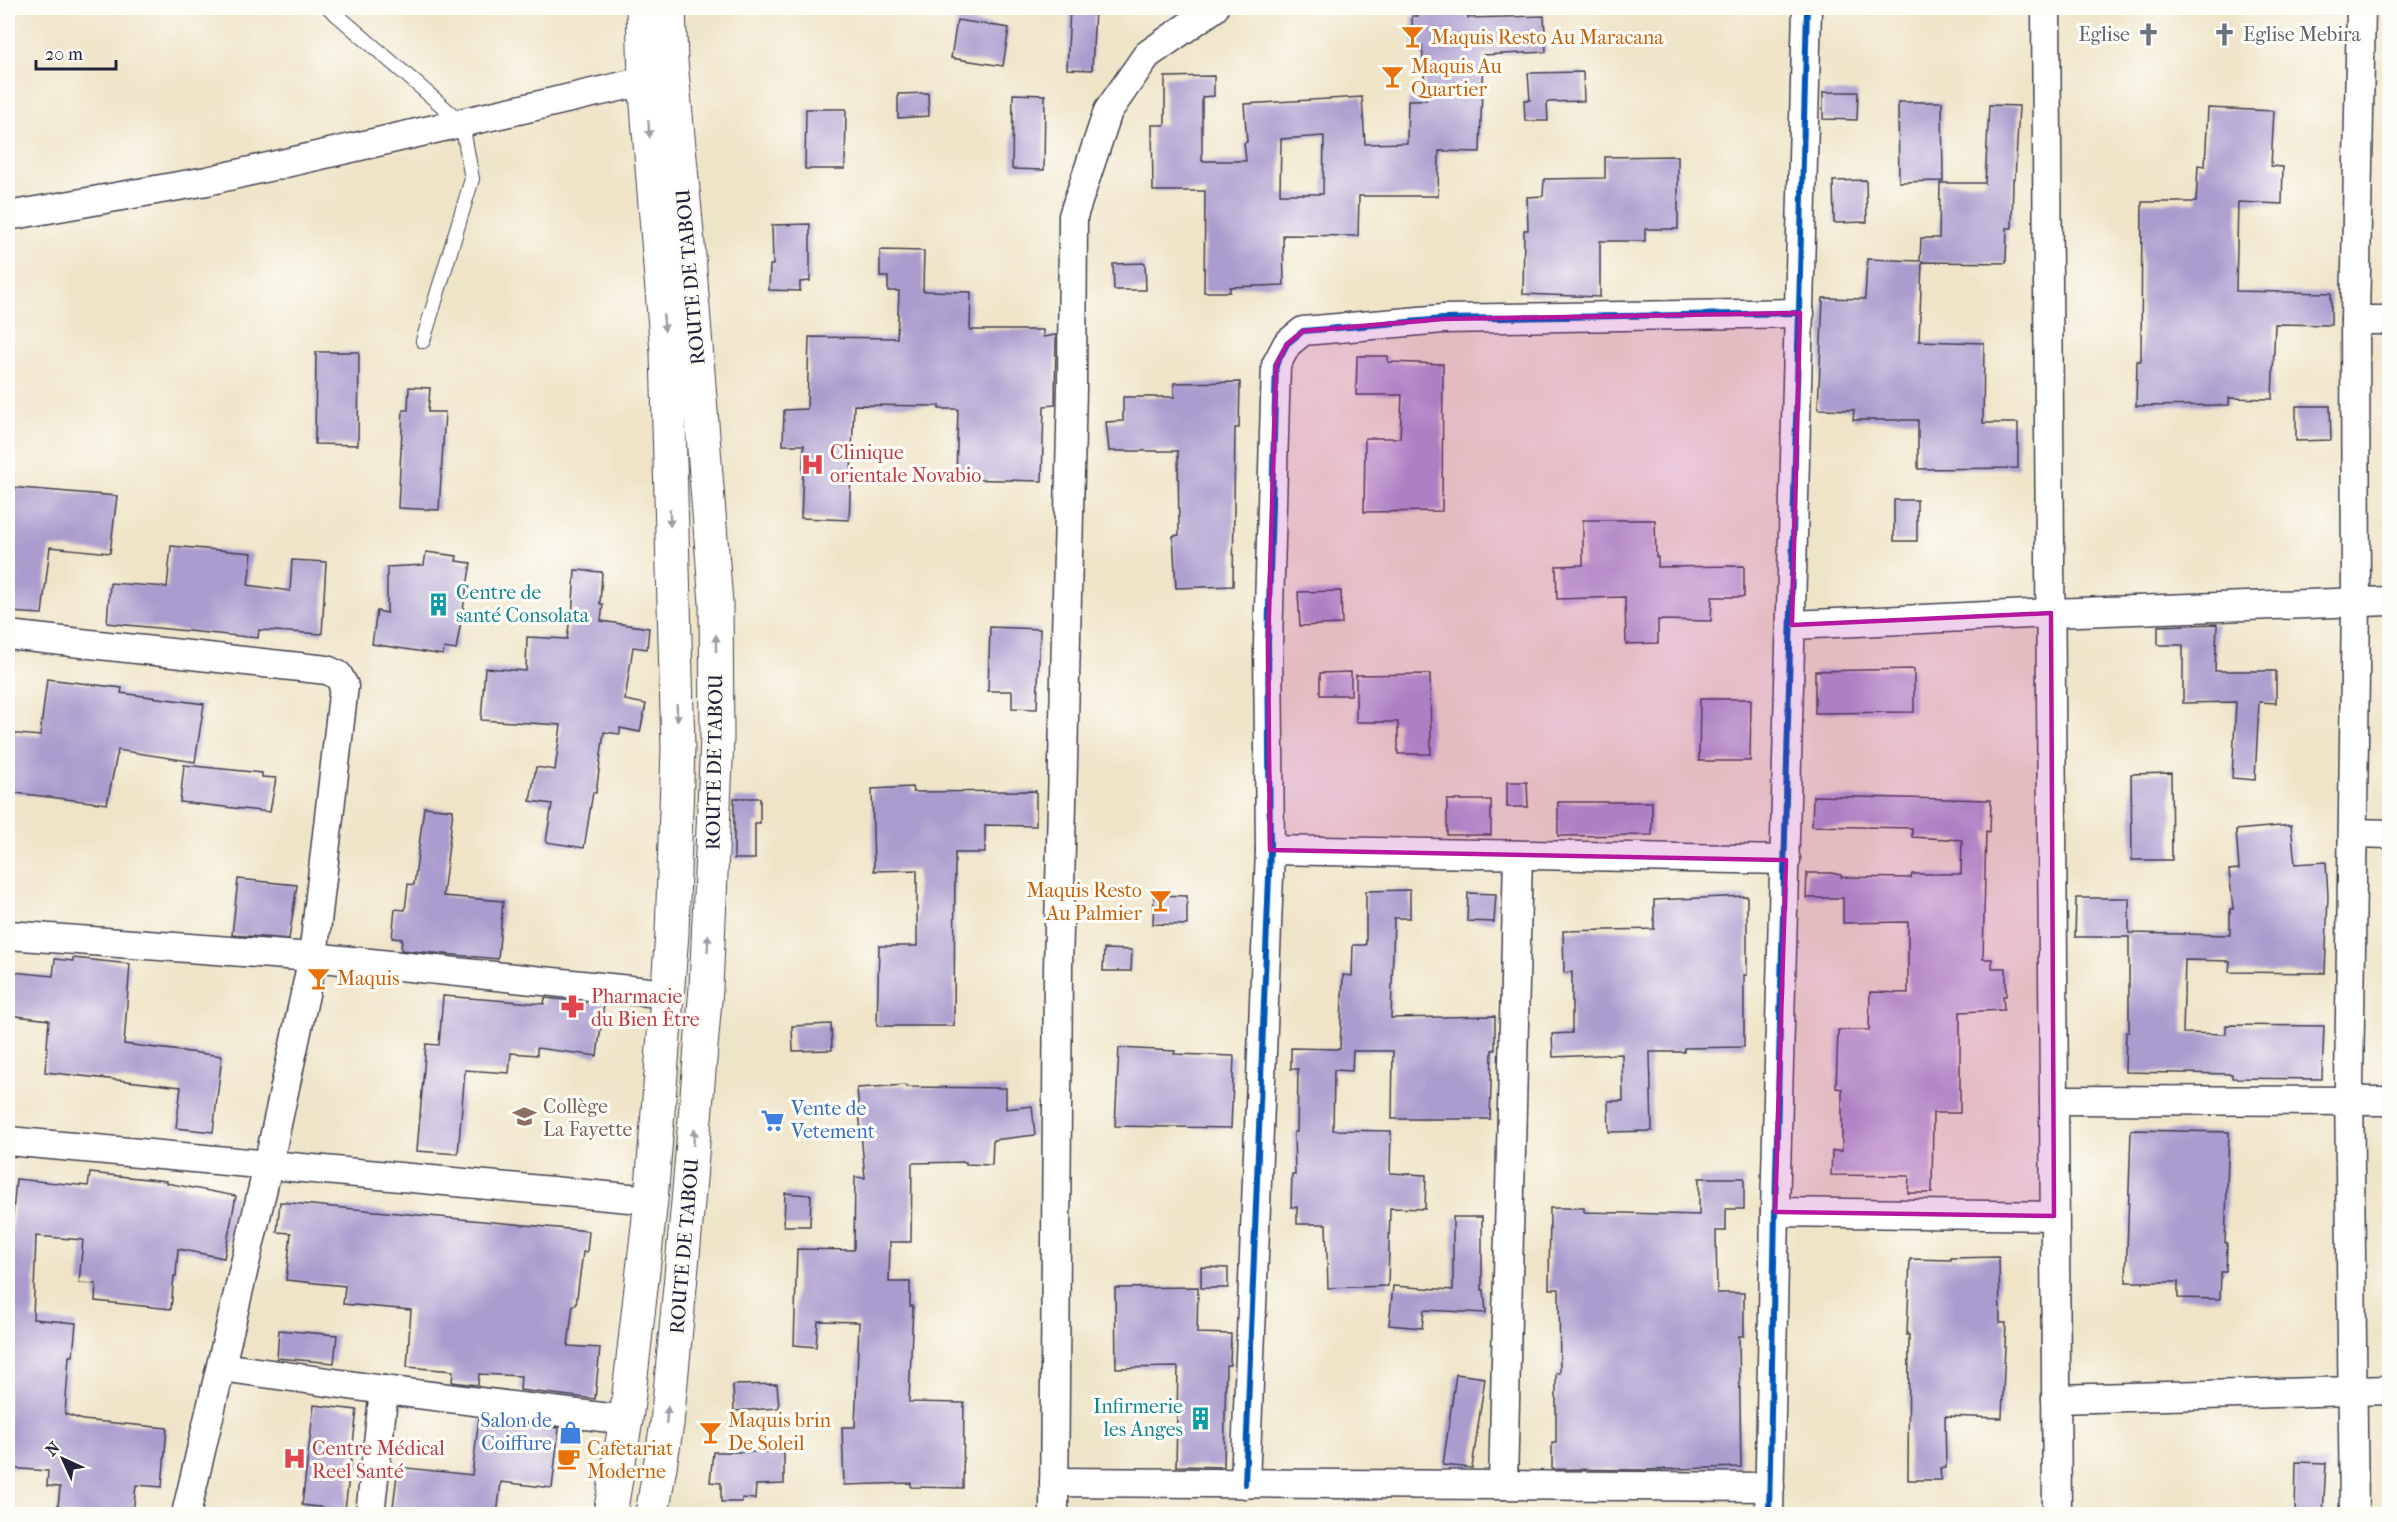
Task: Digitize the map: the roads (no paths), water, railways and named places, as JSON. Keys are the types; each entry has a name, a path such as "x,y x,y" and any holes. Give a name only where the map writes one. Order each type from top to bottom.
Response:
{"main road":[{"name":"ROUTE DE TABOU","path":"610,1515 626,1420 651,1200 668,994 678,748 667,352 645,81 643,8"},
{"name":"ROUTE DE TABOU","path":"652,1515 667,1424 706,988 717,738 716,603 688,244 671,62 669,8"}],"street":[{"path":"1054,1515 1059,957 1072,388 1073,216 1108,111 1147,55 1214,8"},
{"path":"1054,1482 1503,1485 1770,1501 1775,1212 1807,8"},
{"path":"2046,8 2056,1515"},
{"path":"2354,1515 2349,1100 2356,603 2355,320 2361,8"},
{"path":"8,216 207,181 645,81"},
{"path":"1245,1484 1270,850 1268,644 1276,365 1287,344 1303,330 1443,319 1800,313"},
{"path":"2355,320 2390,320"},
{"path":"1792,625 2051,612 2390,601"},
{"path":"8,635 327,670 338,675 344,686 313,957 268,1166 186,1515"},
{"path":"2354,833 2390,834"},
{"path":"1270,850 1786,860"},
{"path":"1503,1485 1518,855"},
{"path":"8,935 313,957 668,994"},
{"path":"2054,1100 2390,1101"},
{"path":"8,1141 651,1200"},
{"path":"1775,1212 2054,1216"},
{"path":"221,1367 626,1420"},
{"path":"370,1515 384,1390"},
{"path":"2056,1399 2390,1390"}],"lane":[{"path":"329,8 462,123 472,179 423,341"}],"place":[{"name":"Eglise","path":"2148,34"},
{"name":"Eglise Mebira","path":"2225,34"},
{"name":"Maquis Resto Au Maracana","path":"1413,37"},
{"name":"Maquis Au Quartier","path":"1393,77"},
{"name":"Clinique orientale Novabio","path":"812,464"},
{"name":"Centre de santé Consolata","path":"438,604"},
{"name":"Maquis Resto Au Palmier","path":"1160,901"},
{"name":"Maquis","path":"319,978"},
{"name":"Pharmacie du Bien Être","path":"573,1007"},
{"name":"Collège La Fayette","path":"525,1117"},
{"name":"Vente de Vetement","path":"773,1120"},
{"name":"Infirmerie les Anges","path":"1201,1418"},
{"name":"Salon de Coiffure","path":"570,1432"},
{"name":"Maquis brin De Soleil","path":"710,1432"},
{"name":"Centre Médical Reel Santé","path":"294,1459"},
{"name":"Cafetariat Moderne","path":"569,1459"}]}
